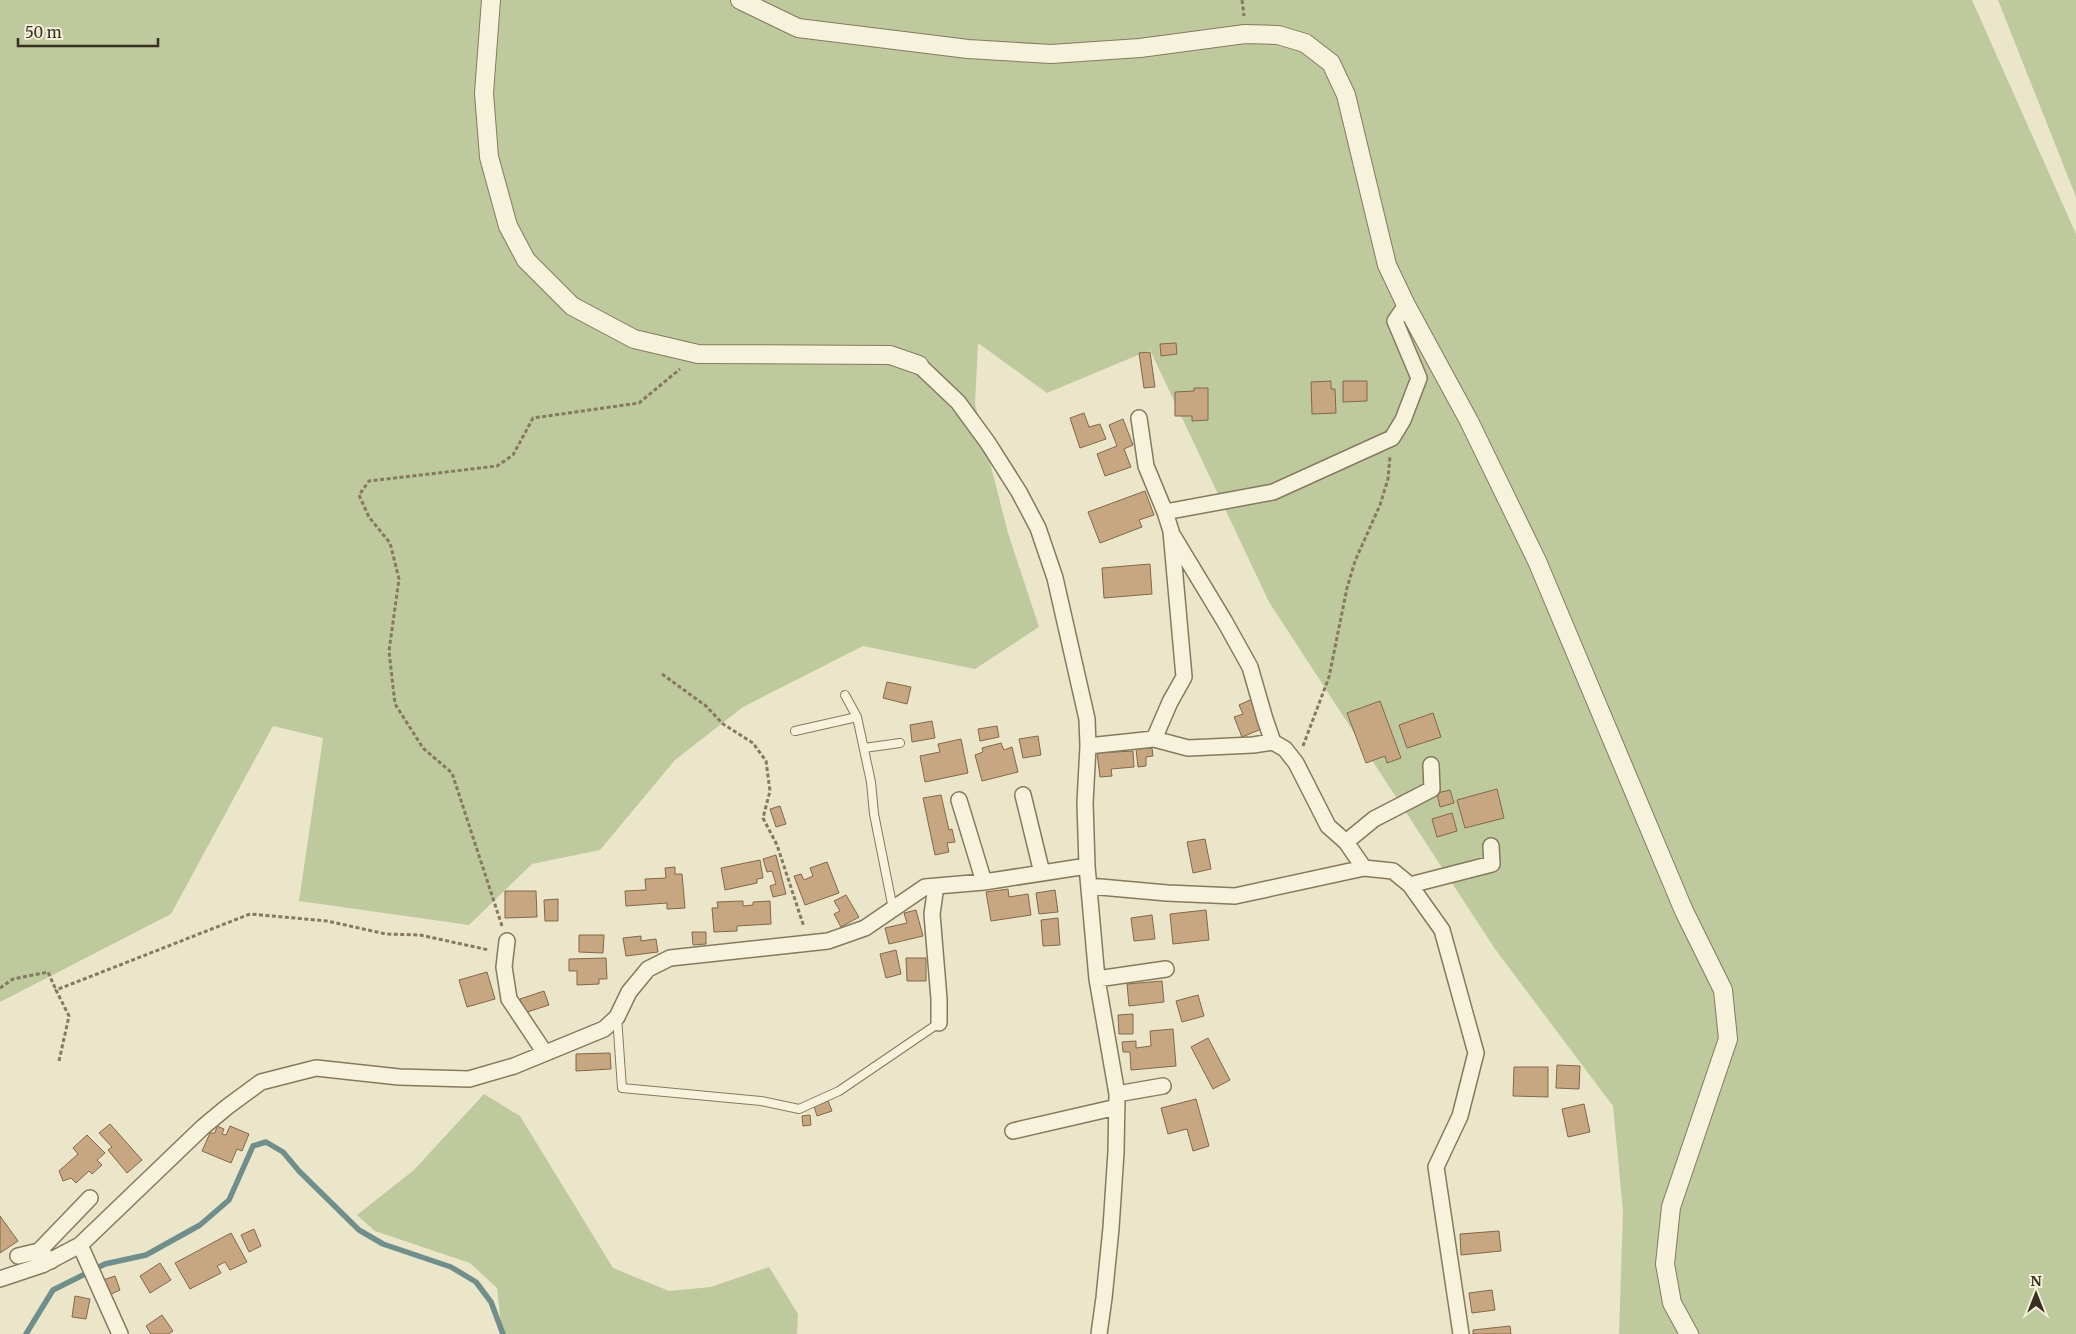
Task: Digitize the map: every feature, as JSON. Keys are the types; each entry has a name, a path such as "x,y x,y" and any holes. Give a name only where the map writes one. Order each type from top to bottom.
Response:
{"street":[{"path":"491,0 484,93 489,157 508,226 526,260 572,306 634,339 698,354 890,355 920,365 958,402 988,443 1019,492 1038,528 1055,578 1086,719 1088,746 1085,803 1086,866 1098,979 1117,1101 1111,1228 1104,1298 1098,1334"},
{"path":"740,0 798,28 968,49 1051,54 1140,48 1246,34 1278,35 1305,43 1330,63 1346,95 1387,265 1406,305 1469,421 1537,561 1684,911 1723,990 1728,1038 1671,1207 1666,1264 1672,1303 1689,1334"},
{"path":"1165,512 1273,492 1392,438 1403,420 1419,378 1395,321 1406,305"},
{"path":"1139,418 1146,466 1171,531 1184,677 1170,702 1154,739"},
{"path":"1171,531 1250,667 1265,719 1274,742 1285,749 1296,763 1328,826 1346,842 1364,868"},
{"path":"1088,746 1154,739 1188,748 1253,745 1274,742"},
{"path":"1346,842 1374,819 1432,789 1431,764"},
{"path":"1023,795 1042,872"},
{"path":"959,800 984,882"},
{"path":"1410,885 1492,864 1491,846"},
{"path":"0,1279 83,1251 203,1127 227,1106 261,1082 316,1068 399,1077 469,1079 514,1066 604,1029 617,1017 629,992 648,969 670,958 828,941 865,928 925,887 984,882 1086,866"},
{"path":"1089,886 1167,893 1234,896 1364,868 1393,871 1410,885 1442,930 1476,1053 1460,1116 1436,1167 1461,1334"},
{"path":"936,886 932,914 939,999 939,1023"},
{"path":"507,941 504,967 509,998 545,1054"},
{"path":"1098,979 1166,969"},
{"path":"1013,1131 1163,1086"},
{"path":"18,1256 39,1251 90,1198"},
{"path":"39,1251 51,1261"},
{"path":"83,1251 120,1334"}],"lane":[{"path":"845,695 857,717 864,748 871,782 874,814 893,909"},
{"path":"795,731 857,717"},
{"path":"864,748 900,744"},
{"path":"617,1017 622,1088 761,1101 799,1109 840,1091 939,1023"}],"path":[{"path":"56,990 250,914 327,921 386,934 420,935 491,951 507,941 452,773 423,748 395,704 389,651 399,579 390,543 369,517 359,495 369,481 497,466 513,454 532,418 639,403 698,354"},
{"path":"1296,763 1328,677 1347,588 1355,561 1380,505 1388,479 1392,438"},
{"path":"662,674 706,706 722,724 753,743 766,761 770,791 763,818 777,845 810,943"},
{"path":"0,988 13,979 48,972 69,1016 59,1061"}],"green space":[{"path":"0,0 1972,0 2076,234 2076,1334 1619,1334 1623,1211 1613,1106 1495,949 1269,602 1150,350 1047,393 978,343 975,404 1008,533 1039,627 975,669 863,646 743,707 675,760 600,850 532,864 469,925 299,901 323,738 273,726 171,914 0,1002"},
{"path":"1998,0 2076,0 2076,197"},
{"path":"484,1094 520,1116 613,1268 669,1291 711,1287 769,1267 798,1314 797,1334 502,1334 497,1288 470,1263 375,1231 357,1215 414,1170"}],"building":[{"path":"1176,343 1177,354 1161,356 1160,344"},
{"path":"1150,352 1155,387 1144,388 1139,353"},
{"path":"1331,381 1331,389 1335,389 1336,413 1312,414 1311,382"},
{"path":"1343,381 1367,381 1367,401 1343,402"},
{"path":"1194,388 1208,388 1208,420 1192,421 1192,416 1175,416 1175,392 1194,391"},
{"path":"1084,413 1089,427 1100,424 1106,439 1080,448 1070,418"},
{"path":"1123,419 1133,445 1124,449 1131,467 1105,476 1097,454 1117,446 1109,425"},
{"path":"1145,491 1154,515 1139,520 1142,527 1100,543 1088,512"},
{"path":"1150,564 1152,594 1104,598 1102,568"},
{"path":"887,682 911,687 907,704 883,698"},
{"path":"1252,699 1264,728 1242,737 1234,717 1243,714 1239,705"},
{"path":"1380,701 1401,758 1387,763 1385,756 1366,763 1347,713"},
{"path":"1433,713 1441,737 1407,748 1399,725"},
{"path":"932,721 935,738 912,742 910,725"},
{"path":"997,726 999,737 980,741 978,729"},
{"path":"1038,736 1041,755 1023,758 1019,739"},
{"path":"961,739 968,773 925,782 920,756 940,752 938,744"},
{"path":"1001,743 1004,750 1012,747 1018,772 982,781 975,755 983,752 982,748"},
{"path":"1152,748 1153,756 1146,757 1146,766 1138,767 1136,749"},
{"path":"1133,751 1134,767 1111,769 1112,776 1100,777 1097,753"},
{"path":"1497,789 1504,818 1465,828 1457,800"},
{"path":"1450,790 1454,803 1440,807 1437,793"},
{"path":"941,795 949,830 952,829 955,842 947,843 949,852 935,855 923,798"},
{"path":"780,806 786,824 776,827 770,809"},
{"path":"1452,813 1457,831 1437,837 1432,819"},
{"path":"1205,839 1211,869 1193,873 1187,842"},
{"path":"776,855 786,894 773,897 770,886 776,884 772,871 767,872 763,859"},
{"path":"760,860 763,878 757,879 757,883 725,890 721,868"},
{"path":"827,862 839,893 805,905 794,876 801,874 804,880 813,876 810,868"},
{"path":"675,867 675,874 682,874 685,908 667,909 667,903 626,906 625,891 646,890 645,879 666,878 665,868"},
{"path":"1008,889 1009,897 1028,894 1031,915 991,921 986,892"},
{"path":"1055,890 1058,912 1039,914 1036,893"},
{"path":"505,891 536,891 537,917 505,918"},
{"path":"846,895 859,917 841,927 834,914 840,911 834,901"},
{"path":"558,899 558,921 545,921 544,900"},
{"path":"743,901 743,906 753,905 753,902 770,901 771,924 737,926 737,931 714,932 712,908 718,908 717,902"},
{"path":"916,910 923,936 889,944 885,928 907,923 904,913"},
{"path":"1206,910 1209,940 1173,944 1170,914"},
{"path":"1152,915 1155,939 1134,941 1131,918"},
{"path":"1058,918 1060,945 1043,946 1041,920"},
{"path":"692,932 706,932 706,944 693,945"},
{"path":"579,935 604,935 603,953 579,952"},
{"path":"641,936 641,941 656,939 658,952 626,956 623,938"},
{"path":"896,950 901,974 886,978 880,954"},
{"path":"606,958 607,979 599,979 599,984 577,985 577,971 569,971 569,959"},
{"path":"906,958 926,958 926,981 907,981"},
{"path":"487,972 495,999 467,1007 459,980"},
{"path":"1162,981 1164,1002 1129,1006 1127,984"},
{"path":"544,991 549,1005 524,1013 520,999"},
{"path":"1198,995 1204,1016 1182,1022 1176,1001"},
{"path":"1133,1014 1133,1034 1119,1034 1118,1015"},
{"path":"1173,1029 1176,1066 1131,1070 1130,1052 1123,1052 1122,1042 1136,1041 1136,1048 1151,1046 1150,1031"},
{"path":"1208,1038 1230,1080 1213,1089 1191,1047"},
{"path":"610,1053 611,1069 576,1071 576,1054"},
{"path":"1557,1065 1580,1066 1579,1089 1556,1088"},
{"path":"1514,1067 1548,1067 1548,1097 1513,1096"},
{"path":"1196,1099 1209,1146 1193,1151 1187,1129 1168,1134 1161,1108"},
{"path":"828,1101 832,1111 817,1116 814,1106"},
{"path":"1584,1104 1590,1132 1568,1137 1562,1109"},
{"path":"810,1115 811,1125 803,1126 802,1116"},
{"path":"110,1124 142,1160 127,1173 108,1150 112,1147 99,1133"},
{"path":"217,1126 224,1129 222,1134 226,1135 230,1126 249,1134 242,1151 237,1149 231,1163 202,1151 210,1133 215,1133"},
{"path":"87,1135 105,1153 97,1160 102,1165 92,1174 89,1171 76,1183 71,1178 63,1181 59,1171 78,1154 73,1148"},
{"path":"0,1216 18,1241 0,1253"},
{"path":"254,1229 261,1246 249,1252 241,1235"},
{"path":"1499,1231 1501,1251 1461,1255 1460,1234"},
{"path":"231,1233 247,1262 230,1270 225,1262 217,1266 221,1273 190,1289 175,1263"},
{"path":"160,1263 171,1280 150,1293 140,1276"},
{"path":"115,1276 120,1290 109,1295 103,1280"},
{"path":"1492,1290 1495,1310 1472,1313 1469,1293"},
{"path":"75,1296 90,1299 86,1319 72,1317"},
{"path":"162,1315 173,1331 168,1334 151,1334 146,1326"},
{"path":"1510,1326 1511,1334 1473,1334 1473,1330"}],"waterway":[{"path":"26,1334 53,1290 105,1264 146,1255 200,1225 229,1200 253,1146 266,1142 283,1152 299,1171 359,1230 383,1244 451,1267 476,1282 491,1302 503,1334"}]}
